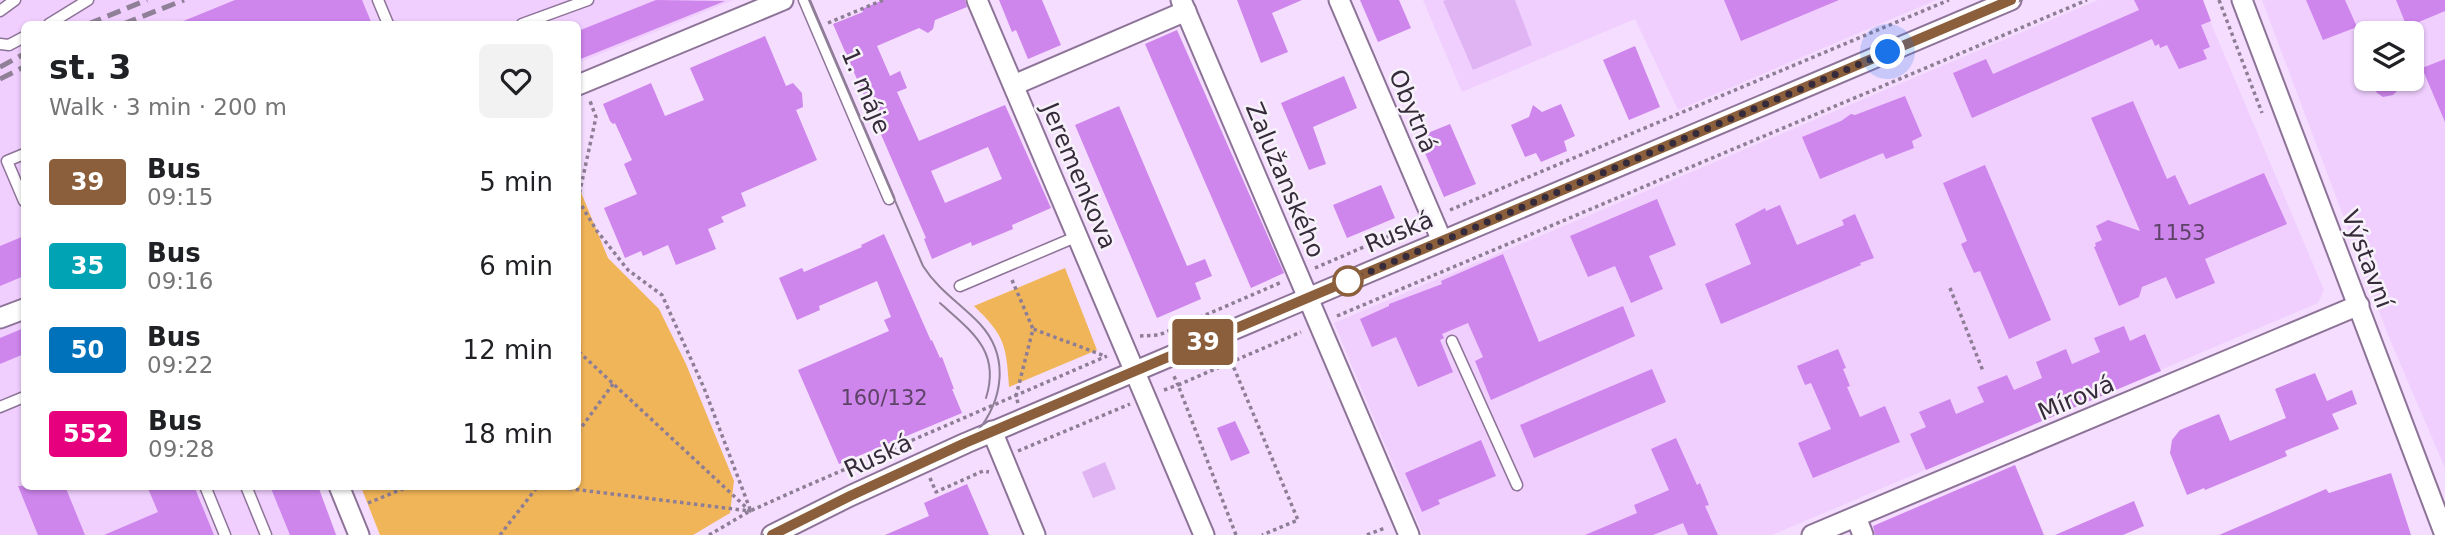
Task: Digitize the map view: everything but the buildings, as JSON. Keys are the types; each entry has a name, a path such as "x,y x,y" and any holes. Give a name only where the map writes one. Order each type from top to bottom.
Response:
{"street":[{"path":"581,84 783,0"},
{"name":"Jeremenkova","path":"977,0 1204,535"},
{"name":"Obytná","path":"1339,0 1442,241"},
{"name":"Ruská","path":"772,535 992,431 2011,0"},
{"name":"Výstavní","path":"2242,0 2445,535"},
{"path":"1014,85 1184,6"},
{"name":"Zalužanského","path":"1184,6 1310,297 1407,534"},
{"name":"Mírová","path":"1812,535 1859,526 2359,306"},
{"path":"0,318 21,310"},
{"path":"992,431 1035,535"},
{"path":"341,490 359,535"}],"lane":[{"path":"0,11 15,0"},
{"path":"54,21 88,0"},
{"path":"378,0 387,21"},
{"path":"530,21 588,0"},
{"name":"1. máje","path":"804,0 889,199"},
{"path":"0,44 9,45 21,39"},
{"path":"21,155 7,161 21,194"},
{"path":"960,286 1078,236"},
{"path":"1452,341 1517,485"},
{"path":"0,407 21,398"},
{"path":"207,490 226,535"},
{"path":"248,490 266,535"}],"path":[{"path":"816,28 883,0"},
{"path":"1123,343 1141,335 1159,335 1949,0"},
{"path":"1236,535 1178,385 2087,0"},
{"path":"581,86 596,117 581,186"},
{"path":"581,205 597,232 628,270 662,295 704,388 750,510"},
{"path":"1006,266 1033,329 1016,396"},
{"path":"1950,288 1983,370"},
{"path":"709,535 750,510 1107,356 1033,329"},
{"path":"581,354 750,510"},
{"path":"1231,361 1298,520 1262,535"},
{"path":"581,428 613,384"},
{"path":"1036,444 1131,403"},
{"path":"913,440 936,492 983,471 991,472"},
{"path":"349,511 400,490"},
{"path":"500,535 535,490"},
{"path":"581,490 750,510"}],"shaded area":[{"path":"0,0 734,0 581,62 581,21 21,21 21,490 319,490 337,535 0,535"},
{"path":"1423,0 1936,0 1678,110 1635,19 1462,92"},
{"path":"1515,0 1532,45 1473,70 1443,1"},
{"path":"2098,0 2201,0 2324,290 2318,303 1772,535 1423,535 1334,323"},
{"path":"2262,0 2445,0 2445,468 2388,335"},
{"path":"581,192 608,258 659,309 686,364 734,481 730,513 693,535 380,535 362,490 581,490"},
{"path":"1065,268 1097,350 1009,387 1002,342 992,325 974,306"},
{"path":"1105,462 1116,489 1093,498 1082,472"}],"tram line":[{"path":"809,0 923,266 943,290 980,324 996,350 1000,378 997,392 993,406 977,432"},
{"path":"763,535 848,491 976,433 2000,0"},
{"path":"1991,13 2022,0"},
{"path":"940,303 972,333 986,355 990,367 986,398"}],"railway":[{"path":"95,21 147,0"},
{"path":"131,21 184,0"},
{"path":"0,67 21,56"},
{"path":"0,79 21,68"}],"bus line":[{"name":"39","path":"772,535 965,443 2011,0"}],"route":[{"path":"1348,281 1888,52"}]}
